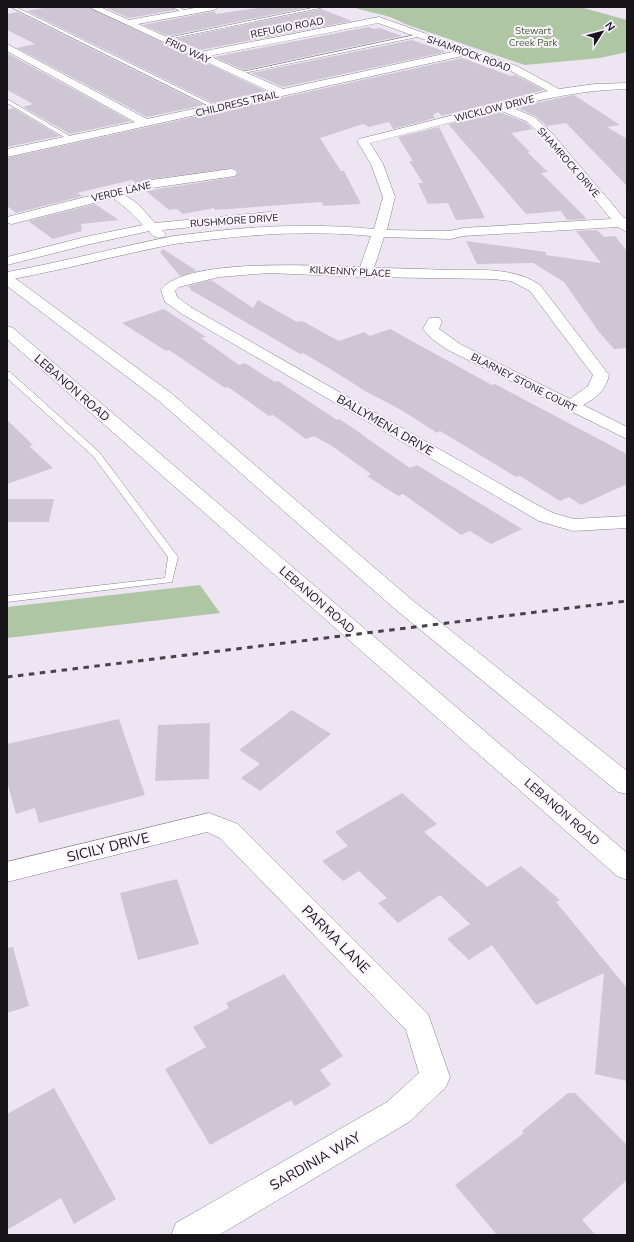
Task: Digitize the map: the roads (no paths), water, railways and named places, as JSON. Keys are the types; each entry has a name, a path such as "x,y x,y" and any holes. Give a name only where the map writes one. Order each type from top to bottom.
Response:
{"main road":[{"path":"7,277 165,397 403,604 627,785"},
{"name":"LEBANON ROAD","path":"7,331 627,869"}],"street":[{"name":"FRIO WAY","path":"93,7 282,93"},
{"path":"129,23 214,7"},
{"name":"SHAMROCK ROAD","path":"379,20 525,74 557,92"},
{"name":"REFUGIO ROAD","path":"200,55 379,20"},
{"path":"7,47 146,123"},
{"name":"CHILDRESS TRAIL","path":"7,153 467,52"},
{"name":"WICKLOW DRIVE","path":"381,228 389,197 378,164 363,141 557,92 595,87 627,86"},
{"name":"SHAMROCK DRIVE","path":"502,107 530,119 546,133 625,224"},
{"name":"VERDE LANE","path":"12,220 114,192 169,181 231,173"},
{"path":"114,192 133,207 166,242"},
{"name":"RUSHMORE DRIVE","path":"7,261 85,241 151,227 230,218 280,216"},
{"name":"RUSHMORE DRIVE","path":"293,216 381,228 450,235 463,232 625,224"},
{"path":"365,273 381,228"},
{"name":"RUSHMORE DRIVE","path":"7,277 166,242 252,232 296,229 381,228"},
{"name":"KILKENNY PLACE","path":"174,284 209,275 251,270 292,269 365,273 508,276 527,282 535,288 601,375 600,380 592,393 572,406"},
{"name":"BALLYMENA DRIVE","path":"174,284 168,290 170,299 188,311 530,509 573,525 627,522"},
{"name":"BLARNEY STONE COURT","path":"434,321 431,329 446,342 627,434"},
{"name":"SICILY DRIVE","path":"7,872 209,822"},
{"name":"PARMA LANE","path":"209,822 229,831 418,1023 435,1077"},
{"name":"SARDINIA WAY","path":"188,1235 398,1112 435,1077"}],"lane":[{"path":"12,7 216,108"},
{"path":"174,7 186,12"},
{"path":"164,38 323,7"},
{"path":"239,73 420,35"},
{"path":"7,101 71,139"},
{"path":"7,374 96,454 173,557 169,580 7,599"}],"railway":[{"path":"7,677 627,601"}],"park label":[{"name":"Stewart Creek Park","path":"533,36"}]}
